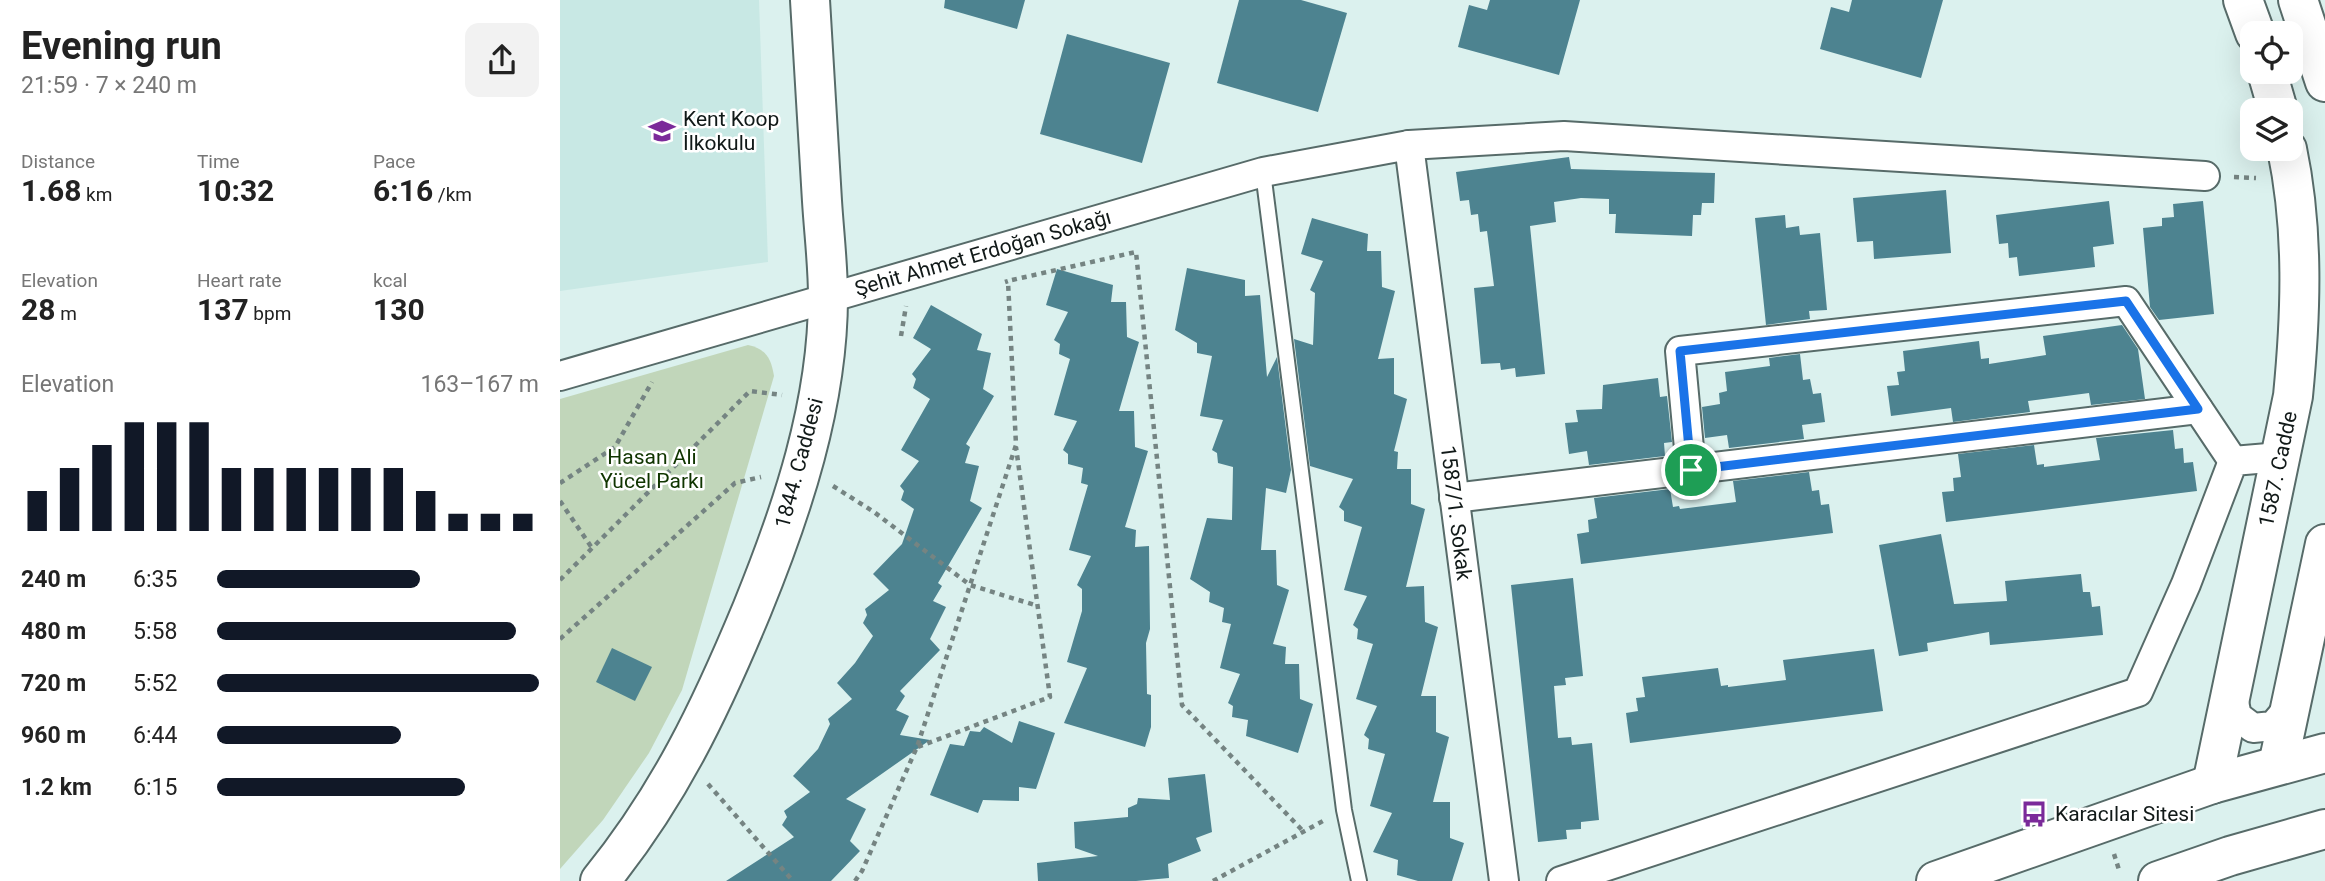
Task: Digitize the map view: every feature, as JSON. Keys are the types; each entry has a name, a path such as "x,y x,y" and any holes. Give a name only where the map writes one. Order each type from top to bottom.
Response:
{"main road":[{"name":"1844. Caddesi","path":"600,881 655,807 685,757 717,692 764,579 803,466 818,399 828,298 810,0"},
{"path":"2243,0 2251,21"},
{"path":"2298,0 2325,82"},
{"name":"1587. Cadde","path":"2212,784 2292,396 2298,339 2299,266 2290,165"},
{"path":"2278,765 2325,544"},
{"path":"1936,881 2212,784 2325,753"},
{"path":"2158,881 2230,856 2325,829"}],"street":[{"name":"Şehit Ahmet Erdoğan Sokağı","path":"560,376 1263,172 1409,145 1563,136 2205,176"},
{"name":"1587/1. Sokak","path":"1409,145 1504,881"},
{"path":"1691,470 1680,351 2126,301 2233,461"},
{"path":"1454,498 2198,409"},
{"path":"2233,461 2280,457"},
{"path":"1561,881 2138,692 2186,584 2233,461"},
{"path":"2232,693 2237,716 2253,728 2273,726 2291,705"}],"lane":[{"path":"1263,172 1344,810 1359,881"}],"path":[{"path":"2205,176 2290,165"},
{"path":"995,284 1136,251 1182,705 1304,832"},
{"path":"917,747 1050,697 1016,445 1008,281"},
{"path":"901,336 907,304"},
{"path":"560,483 615,447 676,342"},
{"path":"560,580 750,391 818,399"},
{"path":"855,881 862,872 917,747 1016,445"},
{"path":"560,639 735,483 803,466 874,512 970,585 1038,606"},
{"path":"560,500 592,548"},
{"path":"685,757 793,881"},
{"path":"1213,881 1344,810"},
{"path":"2113,850 2120,873"}],"shaded area":[{"name":"Kent Koop İlkokulu","path":"560,0 759,0 768,262 560,291"}],"green space":[{"name":"Hasan Ali Yücel Parkı","path":"748,345 767,355 774,376 682,690 649,753 603,820 560,869 560,399"}],"building":[{"path":"945,0 1025,0 1017,29 944,8"},
{"path":"1239,0 1301,0 1347,13 1318,112 1217,83"},
{"path":"1490,0 1580,0 1559,75 1458,47 1469,5 1487,10"},
{"path":"1852,0 1943,0 1921,78 1820,49 1831,7 1849,12"},
{"path":"1067,34 1170,63 1142,163 1040,134"},
{"path":"1569,157 1571,169 1715,173 1714,203 1702,203 1701,215 1693,215 1692,236 1615,233 1616,214 1609,214 1609,199 1581,198 1554,202 1556,222 1530,226 1545,374 1516,377 1515,368 1501,370 1500,363 1481,364 1474,288 1494,286 1487,231 1480,232 1478,214 1471,215 1469,200 1460,201 1456,172"},
{"path":"1946,190 1951,253 1874,259 1873,241 1857,242 1853,198"},
{"path":"2109,201 2114,244 2093,247 2095,267 2019,276 2017,257 2009,258 2008,243 1999,244 1996,215"},
{"path":"2203,201 2214,314 2159,320 2150,307 2143,228 2162,226 2162,218 2174,217 2173,204"},
{"path":"1785,215 1786,228 1799,226 1800,235 1820,233 1827,310 1809,311 1810,319 1766,325 1755,218"},
{"path":"1312,218 1368,234 1367,251 1381,251 1382,287 1395,291 1378,359 1394,358 1394,394 1407,399 1394,451 1398,452 1397,469 1411,469 1411,504 1425,509 1406,587 1424,586 1425,622 1438,627 1421,696 1436,696 1436,732 1449,737 1433,802 1450,802 1450,838 1464,843 1452,881 1418,881 1397,875 1398,860 1373,852 1392,813 1370,806 1385,754 1368,749 1369,739 1364,735 1377,706 1356,699 1373,644 1357,639 1358,629 1353,625 1367,596 1344,590 1362,527 1344,521 1344,511 1339,507 1353,479 1310,466 1294,339 1313,345 1315,293 1310,290 1323,261 1301,254"},
{"path":"1187,268 1245,280 1245,296 1260,295 1267,377 1277,357 1291,470 1286,493 1266,488 1261,550 1276,550 1277,585 1289,590 1273,644 1286,647 1285,664 1299,664 1300,699 1313,704 1298,753 1246,736 1248,720 1232,717 1233,706 1228,703 1240,674 1220,668 1231,624 1222,622 1224,608 1209,602 1210,592 1190,579 1207,518 1232,520 1233,467 1218,463 1217,453 1212,450 1223,420 1200,416 1212,356 1197,353 1197,343 1175,330"},
{"path":"1057,269 1113,285 1111,302 1126,302 1127,337 1139,342 1119,411 1134,411 1135,447 1148,451 1125,527 1136,530 1135,547 1149,546 1150,629 1146,643 1151,727 1145,747 1064,723 1087,668 1067,662 1082,611 1082,589 1077,585 1091,556 1069,550 1088,485 1081,483 1083,468 1068,464 1068,454 1063,450 1077,421 1054,415 1070,359 1059,354 1060,344 1054,340 1068,312 1046,305"},
{"path":"931,305 982,334 977,350 991,353 983,389 994,396 966,444 970,447 965,463 979,466 970,501 982,508 938,583 942,586 933,601 946,607 930,639 940,650 900,691 905,696 896,710 909,716 900,735 930,740 846,799 866,809 850,841 860,851 831,881 726,881 794,837 782,825 787,817 784,811 810,792 793,776 818,749 830,724 828,719 852,699 837,683 855,663 873,636 863,623 867,615 865,609 889,590 873,574 902,544 914,509 901,500 904,491 900,486 919,461 901,450 930,399 913,388 916,379 912,374 931,349 913,338"},
{"path":"2122,325 2138,349 2145,399 2091,405 2089,393 2028,401 2030,412 1953,422 1951,408 1891,416 1887,386 1899,385 1897,372 1905,371 1903,351 1979,341 1981,359 1989,358 1989,364 2046,355 2043,336"},
{"path":"1800,354 1803,380 1810,379 1813,394 1821,393 1825,422 1802,425 1804,439 1729,448 1727,435 1705,438 1702,407 1720,404 1719,393 1727,391 1725,372 1770,366 1769,358"},
{"path":"1658,378 1660,397 1667,396 1672,442 1664,443 1665,456 1589,465 1587,451 1569,454 1565,423 1578,422 1576,410 1602,409 1603,385"},
{"path":"2173,430 2175,449 2183,448 2184,463 2193,462 2197,491 1946,522 1942,492 1954,491 1953,478 1961,477 1958,454 2034,445 2037,465 2044,464 2044,467 2100,460 2096,438"},
{"path":"1809,472 1812,491 1819,490 1821,505 1829,504 1833,533 1581,564 1577,534 1589,532 1588,520 1597,518 1594,498 1670,489 1673,507 1679,506 1680,509 1736,502 1733,481"},
{"path":"1941,534 1954,604 2007,601 2005,581 2081,574 2083,592 2090,592 2092,607 2100,606 2103,635 1990,645 1989,632 1927,643 1928,651 1899,656 1879,545"},
{"path":"1573,578 1583,676 1565,678 1566,685 1554,686 1558,738 1571,737 1572,745 1592,743 1599,820 1581,822 1581,829 1566,830 1567,839 1538,842 1511,585"},
{"path":"612,648 652,667 635,701 596,682"},
{"path":"1874,649 1883,711 1630,743 1626,713 1638,711 1636,698 1645,697 1642,677 1718,668 1721,686 1786,680 1783,660"},
{"path":"1019,721 1055,733 1036,789 1019,787 1019,801 983,800 978,813 930,795 950,744 964,746 970,731 980,732 984,727 1012,743"},
{"path":"1205,774 1212,832 1196,838 1201,851 1168,864 1169,878 1136,881 1038,881 1037,863 1098,856 1075,848 1074,822 1128,817 1128,808 1137,804 1138,798 1170,800 1168,778"}],"place":[{"name":"Kent Koop İlkokulu","path":"662,131"},
{"name":"Karacılar Sitesi","path":"2034,814"}],"route":[{"path":"2126,301 2198,409 1691,470 1680,351 2126,301"}]}
